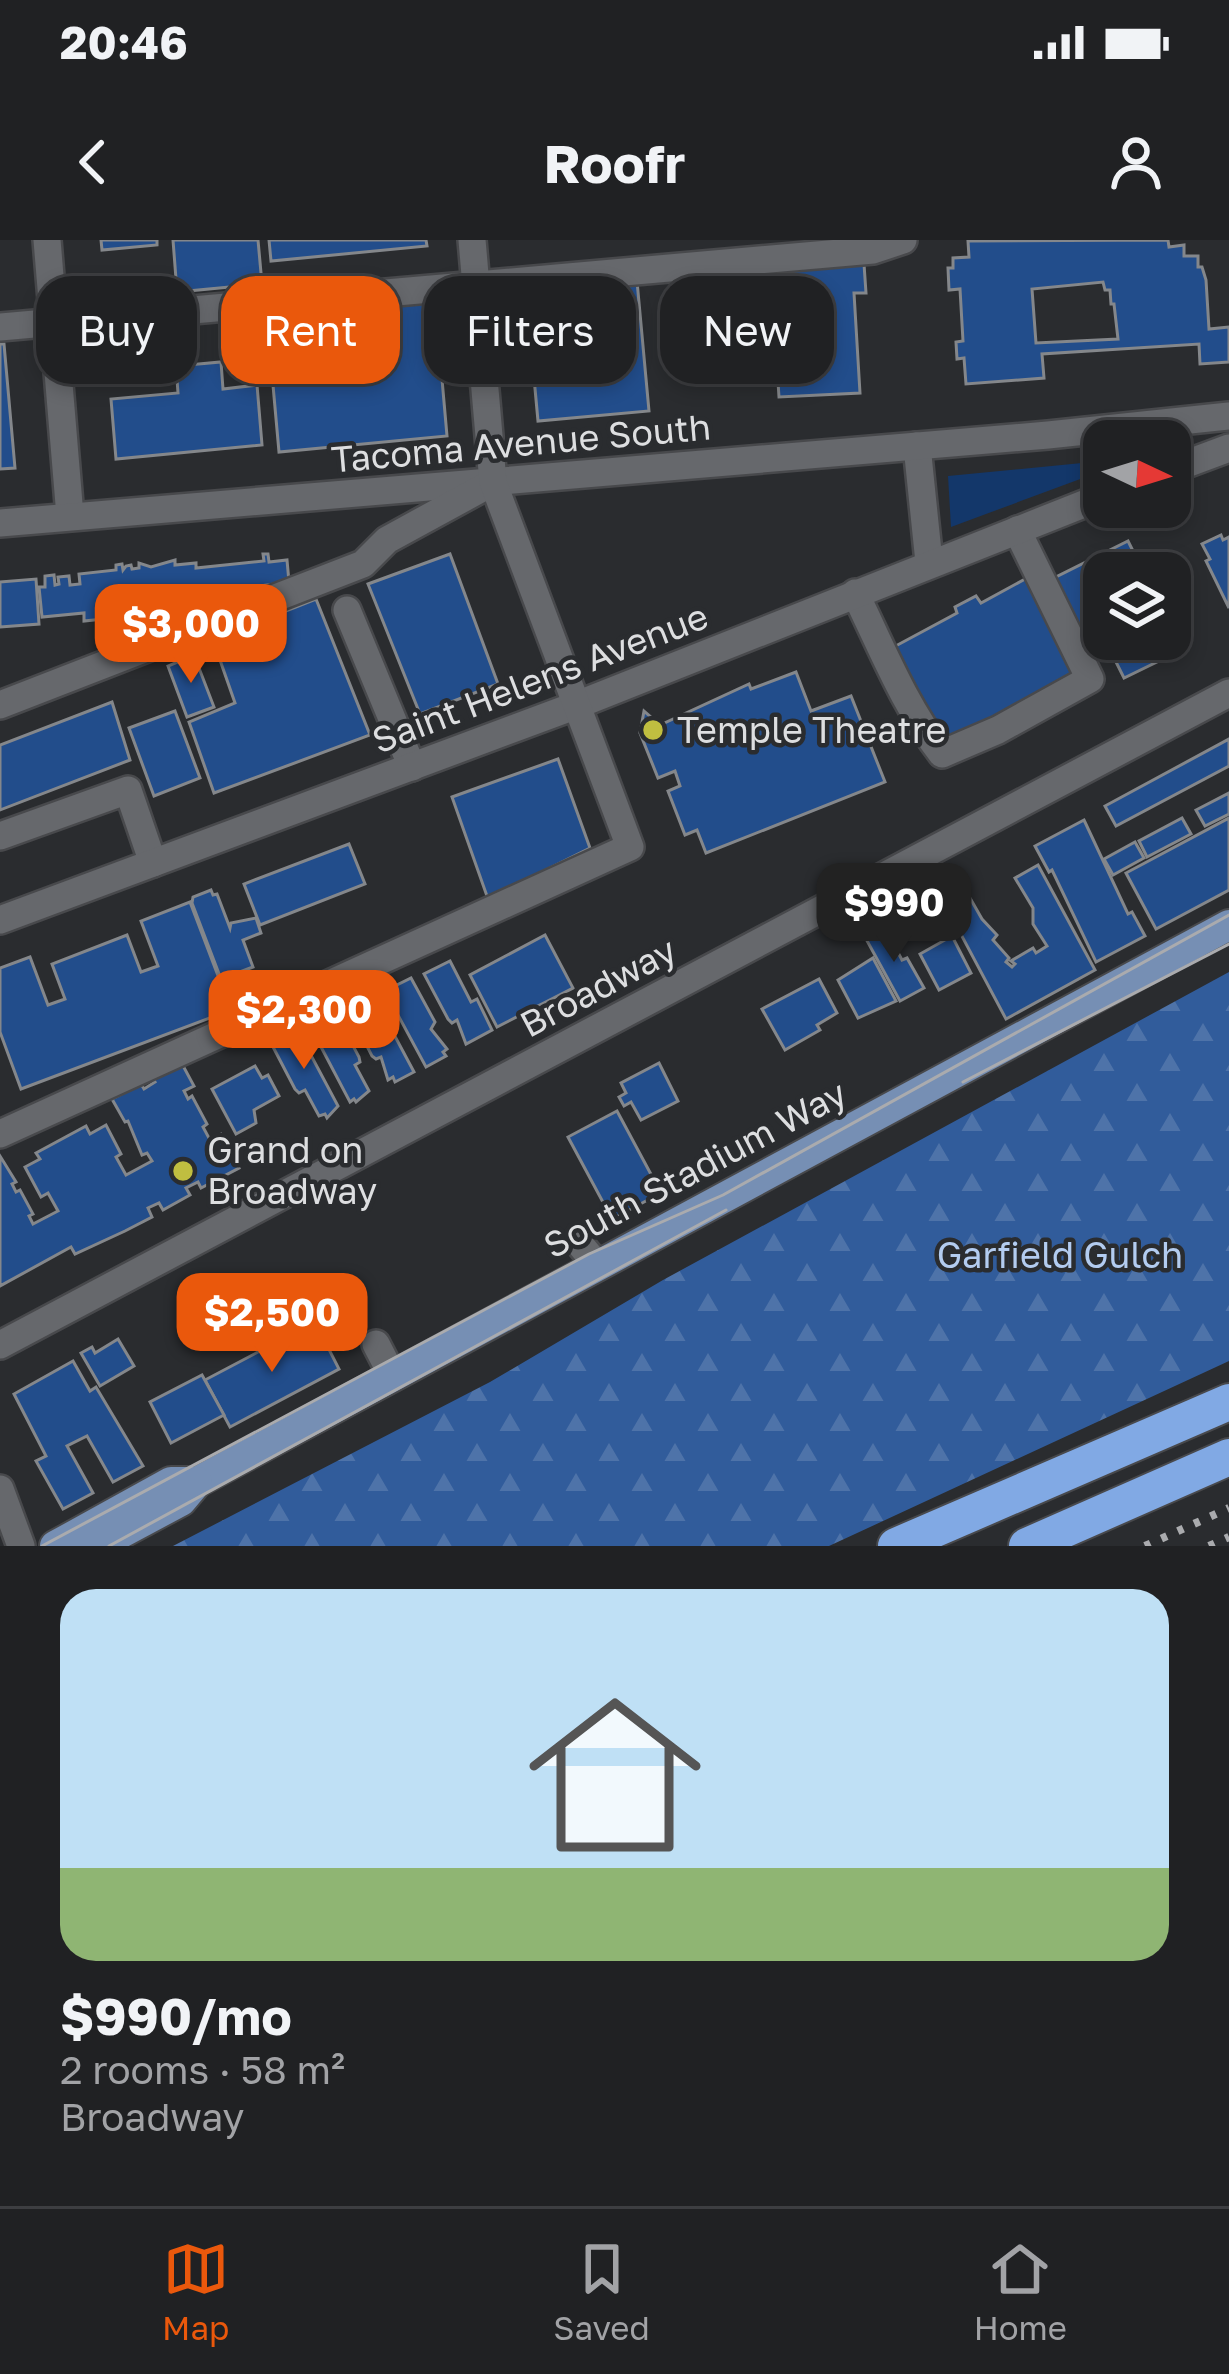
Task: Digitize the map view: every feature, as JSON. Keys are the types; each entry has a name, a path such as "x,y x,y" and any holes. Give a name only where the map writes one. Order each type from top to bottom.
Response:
{"highway":[{"path":"896,1546 1229,1402"},
{"path":"1027,1546 1229,1457"}],"main road":[{"name":"South Stadium Way","path":"97,1546 181,1501 197,1482 393,1377 589,1254 1229,925"},
{"name":"South Stadium Way","path":"56,1546 171,1483 197,1482"}],"street":[{"path":"47,240 51,276"},
{"path":"472,240 475,276"},
{"path":"569,276 873,250 903,240"},
{"path":"197,309 424,289"},
{"path":"0,327 36,323"},
{"path":"61,384 70,516"},
{"path":"0,1134 630,847 493,482 485,384"},
{"name":"Tacoma Avenue South","path":"0,523 1229,416"},
{"name":"Tacoma Avenue South","path":"1048,435 1083,445"},
{"path":"917,446 929,562"},
{"path":"1191,462 1229,448"},
{"path":"0,705 363,564 387,541 493,482"},
{"name":"Saint Helens Avenue","path":"0,920 577,705 1083,504"},
{"path":"855,592 892,674 924,732 942,754 998,730 1090,679 1017,530"},
{"path":"347,610 412,767"},
{"name":"Broadway","path":"0,1345 1229,693"},
{"path":"0,836 128,790 153,862"},
{"path":"376,1344 393,1377"},
{"path":"0,1489 21,1546"}],"green space":[{"name":"Garfield Gulch","path":"1229,972 1229,1361 829,1546 173,1546 490,1382 663,1280"}],"shaded area":[{"path":"1083,464 1083,478 951,527 948,476"}],"building":[{"path":"101,240 157,240 157,245 102,250"},
{"path":"173,240 258,240 261,276 221,276 221,288 197,290 197,276 176,276"},
{"path":"269,240 426,240 427,246 271,261"},
{"path":"1168,240 1169,247 1184,245 1184,256 1198,256 1206,280 1209,329 1229,327 1229,362 1200,364 1199,344 1042,354 1044,378 966,384 964,358 957,359 956,342 963,341 960,289 949,290 948,268 953,268 953,258 969,257 968,241","holes":["1103,282 1105,290 1110,290 1114,304 1118,339 1036,343 1032,289"]},
{"path":"864,264 866,293 854,293 860,393 779,397 778,384 834,384 834,276 748,276 748,271"},
{"path":"636,281 649,411 538,421 535,384 636,384"},
{"path":"424,289 424,384 442,384 447,436 279,452 273,384 400,384 400,291"},
{"path":"0,344 4,344 15,468 0,469"},
{"path":"221,362 223,389 257,385 262,445 116,459 111,399 178,393 177,384 197,384 197,364"},
{"path":"1221,535 1223,540 1229,537 1229,608 1202,544"},
{"path":"1128,541 1134,552 1106,552"},
{"path":"263,554 268,554 269,562 287,560 289,582 231,590 231,598 199,601 200,609 84,621 84,613 42,617 39,587 45,587 45,576 54,575 55,585 58,577 69,576 70,585 80,584 79,574 116,570 122,564 123,570 131,565 139,568 139,563 151,567 175,560 175,565 196,563 196,568 264,561"},
{"path":"450,554 498,684 420,714 368,584"},
{"path":"1083,564 1083,636 1054,578"},
{"path":"1027,578 1079,672 942,745 890,649 957,613 955,607 976,596 981,603"},
{"path":"36,579 39,624 0,627 0,582"},
{"path":"316,599 370,735 214,793 189,722 235,703 213,640"},
{"path":"194,655 214,707 187,717 168,666"},
{"path":"1115,660 1161,660 1124,678"},
{"path":"796,672 811,711 851,696 885,782 706,853 697,830 685,835 668,791 680,786 675,771 658,778 640,733 644,711 660,725 749,684 751,689"},
{"path":"112,702 130,760 0,810 0,745"},
{"path":"175,711 200,778 154,796 129,728"},
{"path":"1229,739 1229,766 1116,826 1105,806"},
{"path":"558,759 590,848 488,899 452,797"},
{"path":"1229,793 1229,814 1205,826 1196,810"},
{"path":"1182,818 1191,834 1147,857 1139,841"},
{"path":"1229,818 1229,890 1156,929 1126,873"},
{"path":"1084,820 1128,914 1132,912 1145,936 1096,962 1052,870 1049,872 1035,846"},
{"path":"1135,842 1144,858 1113,875 1104,859"},
{"path":"349,844 365,884 260,925 244,884"},
{"path":"1038,865 1095,970 1006,1019 940,895 962,884 997,935 993,940 1012,967 1011,961 1047,946 1015,878"},
{"path":"211,890 230,928 231,923 256,918 261,933 243,940 253,967 221,979 192,903 193,897"},
{"path":"190,902 231,1010 21,1089 0,1032 0,968 30,957 48,1005 65,999 52,964 127,935 141,972 158,966 141,921"},
{"path":"884,926 924,988 900,1001 865,937"},
{"path":"545,935 573,988 497,1027 470,975"},
{"path":"952,936 971,973 939,990 920,954"},
{"path":"873,958 896,1001 858,1018 838,980"},
{"path":"450,961 492,1030 466,1044 457,1020 448,1019 424,974"},
{"path":"411,978 435,1022 431,1029 447,1049 446,1056 426,1067 385,991"},
{"path":"819,979 837,1013 817,1025 820,1030 785,1050 762,1009"},
{"path":"374,997 414,1072 395,1082 393,1077 388,1080 381,1057 372,1056 349,1011"},
{"path":"335,1012 359,1057 355,1065 369,1091 356,1102 350,1102 310,1026"},
{"path":"297,1029 338,1106 327,1118 319,1116 305,1090 295,1089 271,1043"},
{"name":"Grand on Broadway","path":"181,1062 194,1086 184,1091 188,1099 192,1096 207,1124 203,1127 210,1140 221,1134 239,1168 201,1188 198,1182 186,1188 190,1195 163,1210 159,1203 148,1208 152,1217 125,1231 75,1254 71,1247 0,1286 0,1156 16,1182 12,1184 16,1192 20,1190 33,1214 29,1216 33,1224 58,1211 48,1193 41,1197 25,1167 40,1159 36,1153 86,1126 90,1134 106,1125 126,1175 152,1161 147,1153 142,1155 128,1121 112,1099 141,1084 144,1089 155,1082 152,1077"},
{"path":"659,1063 678,1101 641,1120 631,1102 624,1106 619,1097 626,1093 621,1083"},
{"path":"255,1066 262,1078 268,1075 279,1096 254,1110 256,1123 236,1134 212,1089"},
{"path":"617,1111 661,1193 612,1219 568,1137"},
{"path":"315,1322 339,1369 230,1427 205,1380"},
{"path":"118,1339 134,1366 100,1386 81,1353 92,1347 95,1353"},
{"path":"73,1361 90,1391 96,1387 143,1466 113,1482 87,1436 67,1446 93,1493 63,1509 36,1461 46,1456 14,1394"},
{"path":"202,1375 224,1415 171,1443 150,1402"}],"tram line":[{"path":"42,1546 589,1254 723,1195 1229,915"},
{"path":"963,1082 1229,944"},
{"path":"109,1546 726,1210"}],"railway":[{"path":"1145,1546 1229,1508"},
{"path":"1209,1546 1229,1537"}],"place":[{"name":"Temple Theatre","path":"653,730"},
{"name":"Grand on Broadway","path":"183,1171"}]}
